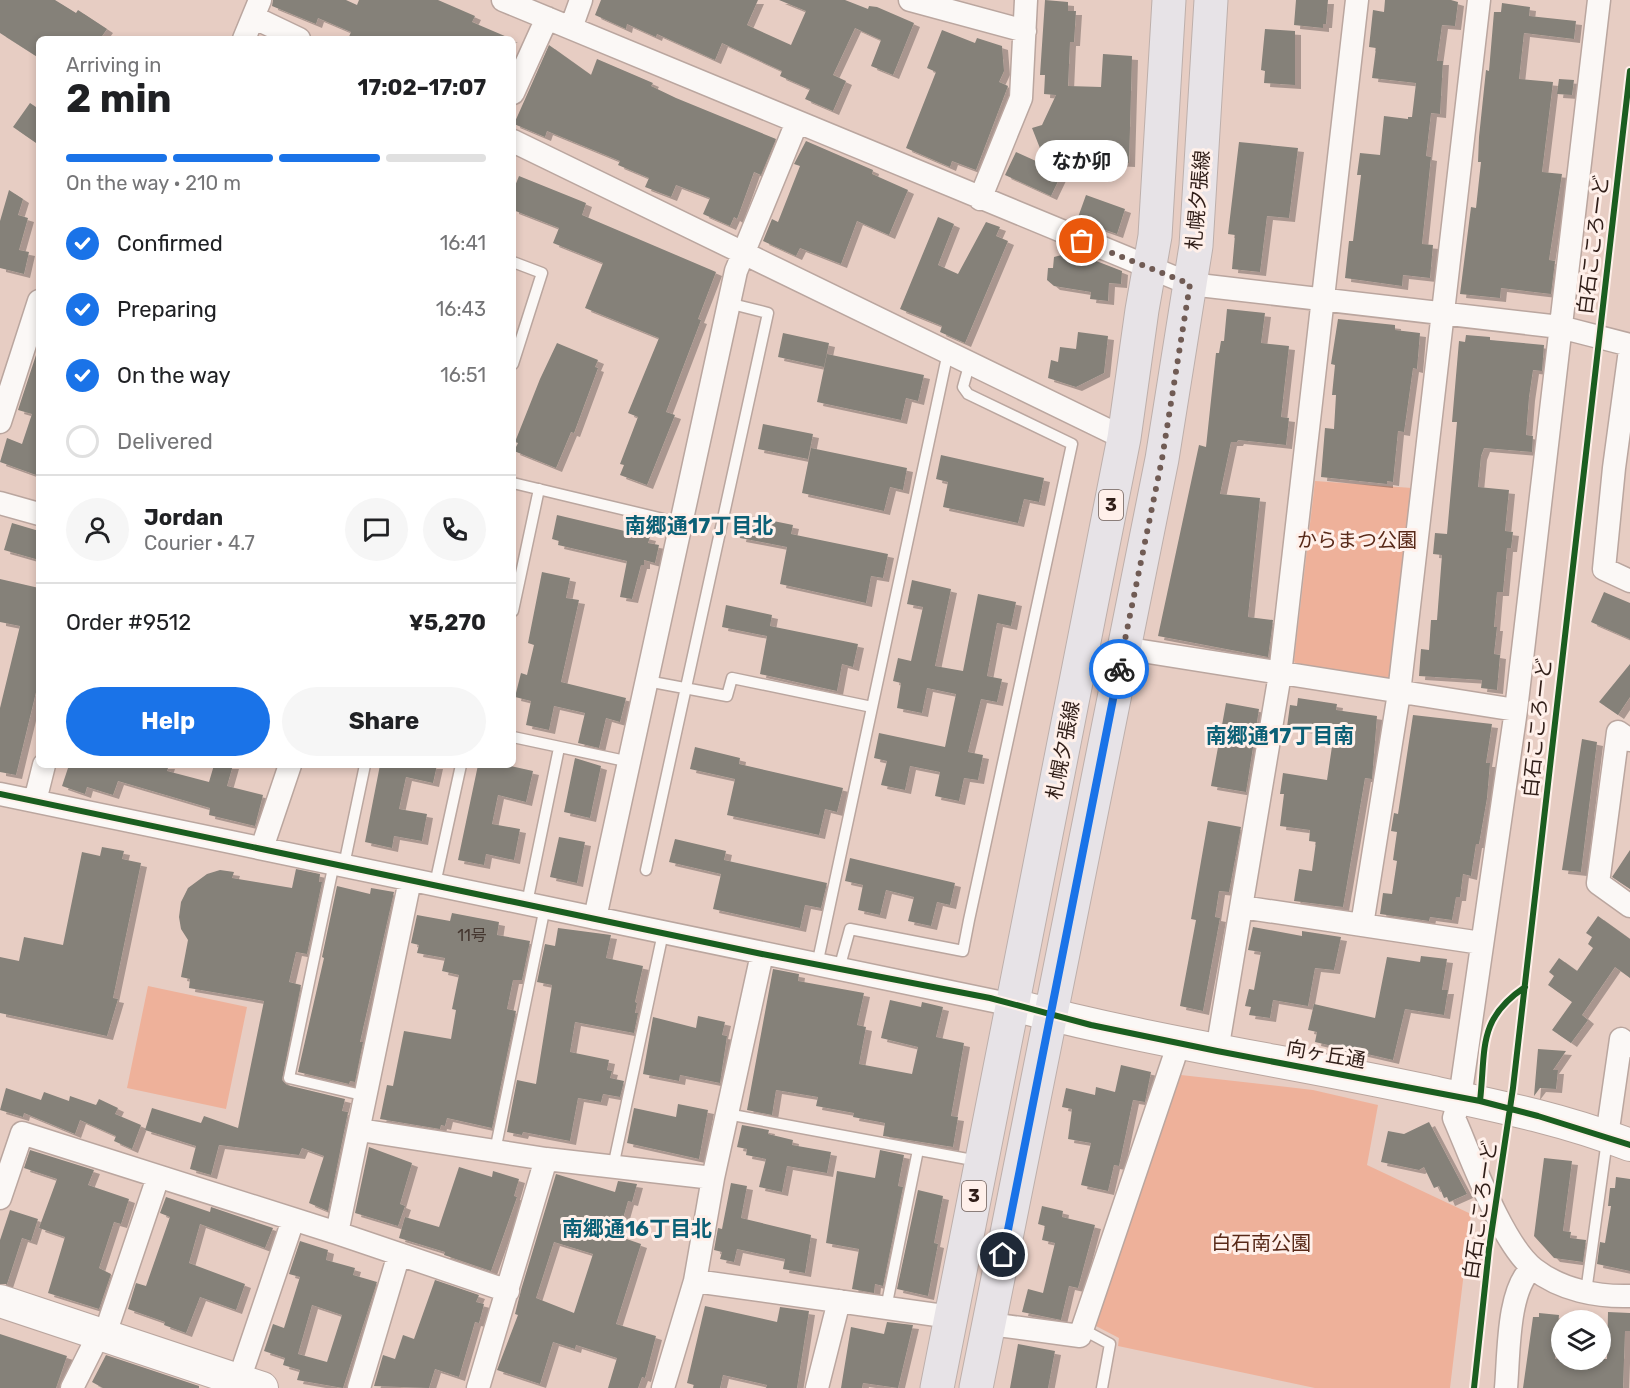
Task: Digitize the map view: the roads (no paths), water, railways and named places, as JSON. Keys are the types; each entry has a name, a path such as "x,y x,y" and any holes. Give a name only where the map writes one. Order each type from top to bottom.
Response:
{"main road":[{"name":"札幌夕張線","path":"937,1388 1124,438 1150,269 1159,179 1169,0"},
{"name":"札幌夕張線","path":"976,1388 1162,459 1196,246 1211,0"}],"street":[{"path":"502,0 1190,284 1444,313 1569,330 1626,346 1622,471 1604,569 1630,581"},
{"path":"571,28 581,0"},
{"path":"910,0 1025,31"},
{"path":"980,199 1021,98 1026,0"},
{"path":"1217,1051 1280,674 1357,0"},
{"path":"1362,925 1399,693 1479,0"},
{"path":"1599,0 1569,330 1460,1098 1454,1118 1505,1231 1532,1268 1551,1280 1586,1292 1606,1296 1630,1296"},
{"path":"245,36 257,9 295,36"},
{"path":"516,86 547,18"},
{"path":"595,918 729,303 743,254 797,122"},
{"path":"516,142 1124,438"},
{"path":"0,422 36,310"},
{"path":"0,503 36,513"},
{"path":"1123,648 1516,710"},
{"path":"1630,740 1618,732 1598,883 1630,906"},
{"path":"35,801 43,768"},
{"path":"262,849 289,768"},
{"path":"0,794 1013,1005"},
{"path":"337,1233 410,880"},
{"path":"1242,907 1481,943"},
{"path":"663,1388 695,1281 713,1178 762,954"},
{"name":"向ヶ丘通","path":"1013,1005 1217,1051 1490,1104 1619,1141"},
{"path":"1619,1141 1621,1039 1630,1046"},
{"path":"990,1324 1080,1336 1179,1043"},
{"path":"360,1130 546,1159 713,1178"},
{"path":"0,1198 4,1170 22,1133 337,1233 508,1291"},
{"path":"478,1388 546,1159"},
{"path":"72,1388 93,1346 105,1334 158,1177"},
{"path":"0,1301 251,1384 292,1220"},
{"path":"359,1388 399,1254"},
{"path":"1506,1388 1515,1301 1522,1277 1532,1268"},
{"path":"695,1281 951,1317"},
{"path":"817,1388 839,1301"}],"lane":[{"path":"516,263 542,273 516,355"},
{"path":"646,870 768,313 729,303"},
{"path":"828,967 872,707 948,351"},
{"path":"828,967 850,929 963,951 1072,444 968,394 963,387 970,362"},
{"path":"516,484 680,523"},
{"path":"516,597 539,489"},
{"path":"647,681 727,696 732,678 872,707"},
{"path":"516,738 630,762"},
{"path":"495,1151 536,905 559,748"},
{"path":"364,768 339,864 289,1078 366,1096"},
{"path":"435,884 460,768"},
{"path":"613,1167 663,933"},
{"path":"727,1114 980,1161"},
{"path":"1586,1292 1619,1141"},
{"path":"886,1308 918,1149"},
{"path":"1082,1329 1110,1344 1102,1388"}],"place":[{"name":"なか卯","path":"1082,241"}],"district":[{"name":"南郷通17丁目北","path":"699,525"},
{"name":"南郷通17丁目南","path":"1280,735"},
{"name":"南郷通16丁目北","path":"637,1228"}],"park label":[{"name":"からまつ公園","path":"1357,540"},
{"name":"白石南公園","path":"1261,1243"}]}
